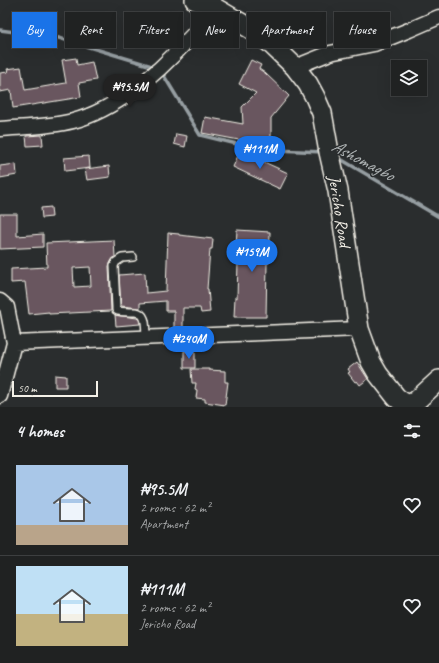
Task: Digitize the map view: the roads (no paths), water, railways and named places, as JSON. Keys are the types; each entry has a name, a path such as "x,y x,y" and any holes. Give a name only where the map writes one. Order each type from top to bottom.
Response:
{"street":[{"name":"Jericho Road","path":"206,2 257,34 274,47 295,67 308,84 315,97 322,113 338,191 359,329 371,362 378,374 396,397 410,405 439,380"},
{"path":"0,129 36,127 74,121 117,101 138,87 177,52 198,29 204,20 206,2"},
{"path":"295,67 330,53 374,44 439,17"},
{"path":"0,301 7,307 14,343 3,378 0,396"},
{"path":"14,343 359,329"}],"lane":[{"path":"133,256 122,258 116,262 114,266 116,310 140,313 144,319 146,338"}],"waterway":[{"name":"Ashomagbo","path":"0,30 59,38 155,67"},
{"name":"Ashomagbo","path":"161,71 200,135 249,147 275,150 324,152"},
{"name":"Ashomagbo","path":"337,157 439,217"}]}
